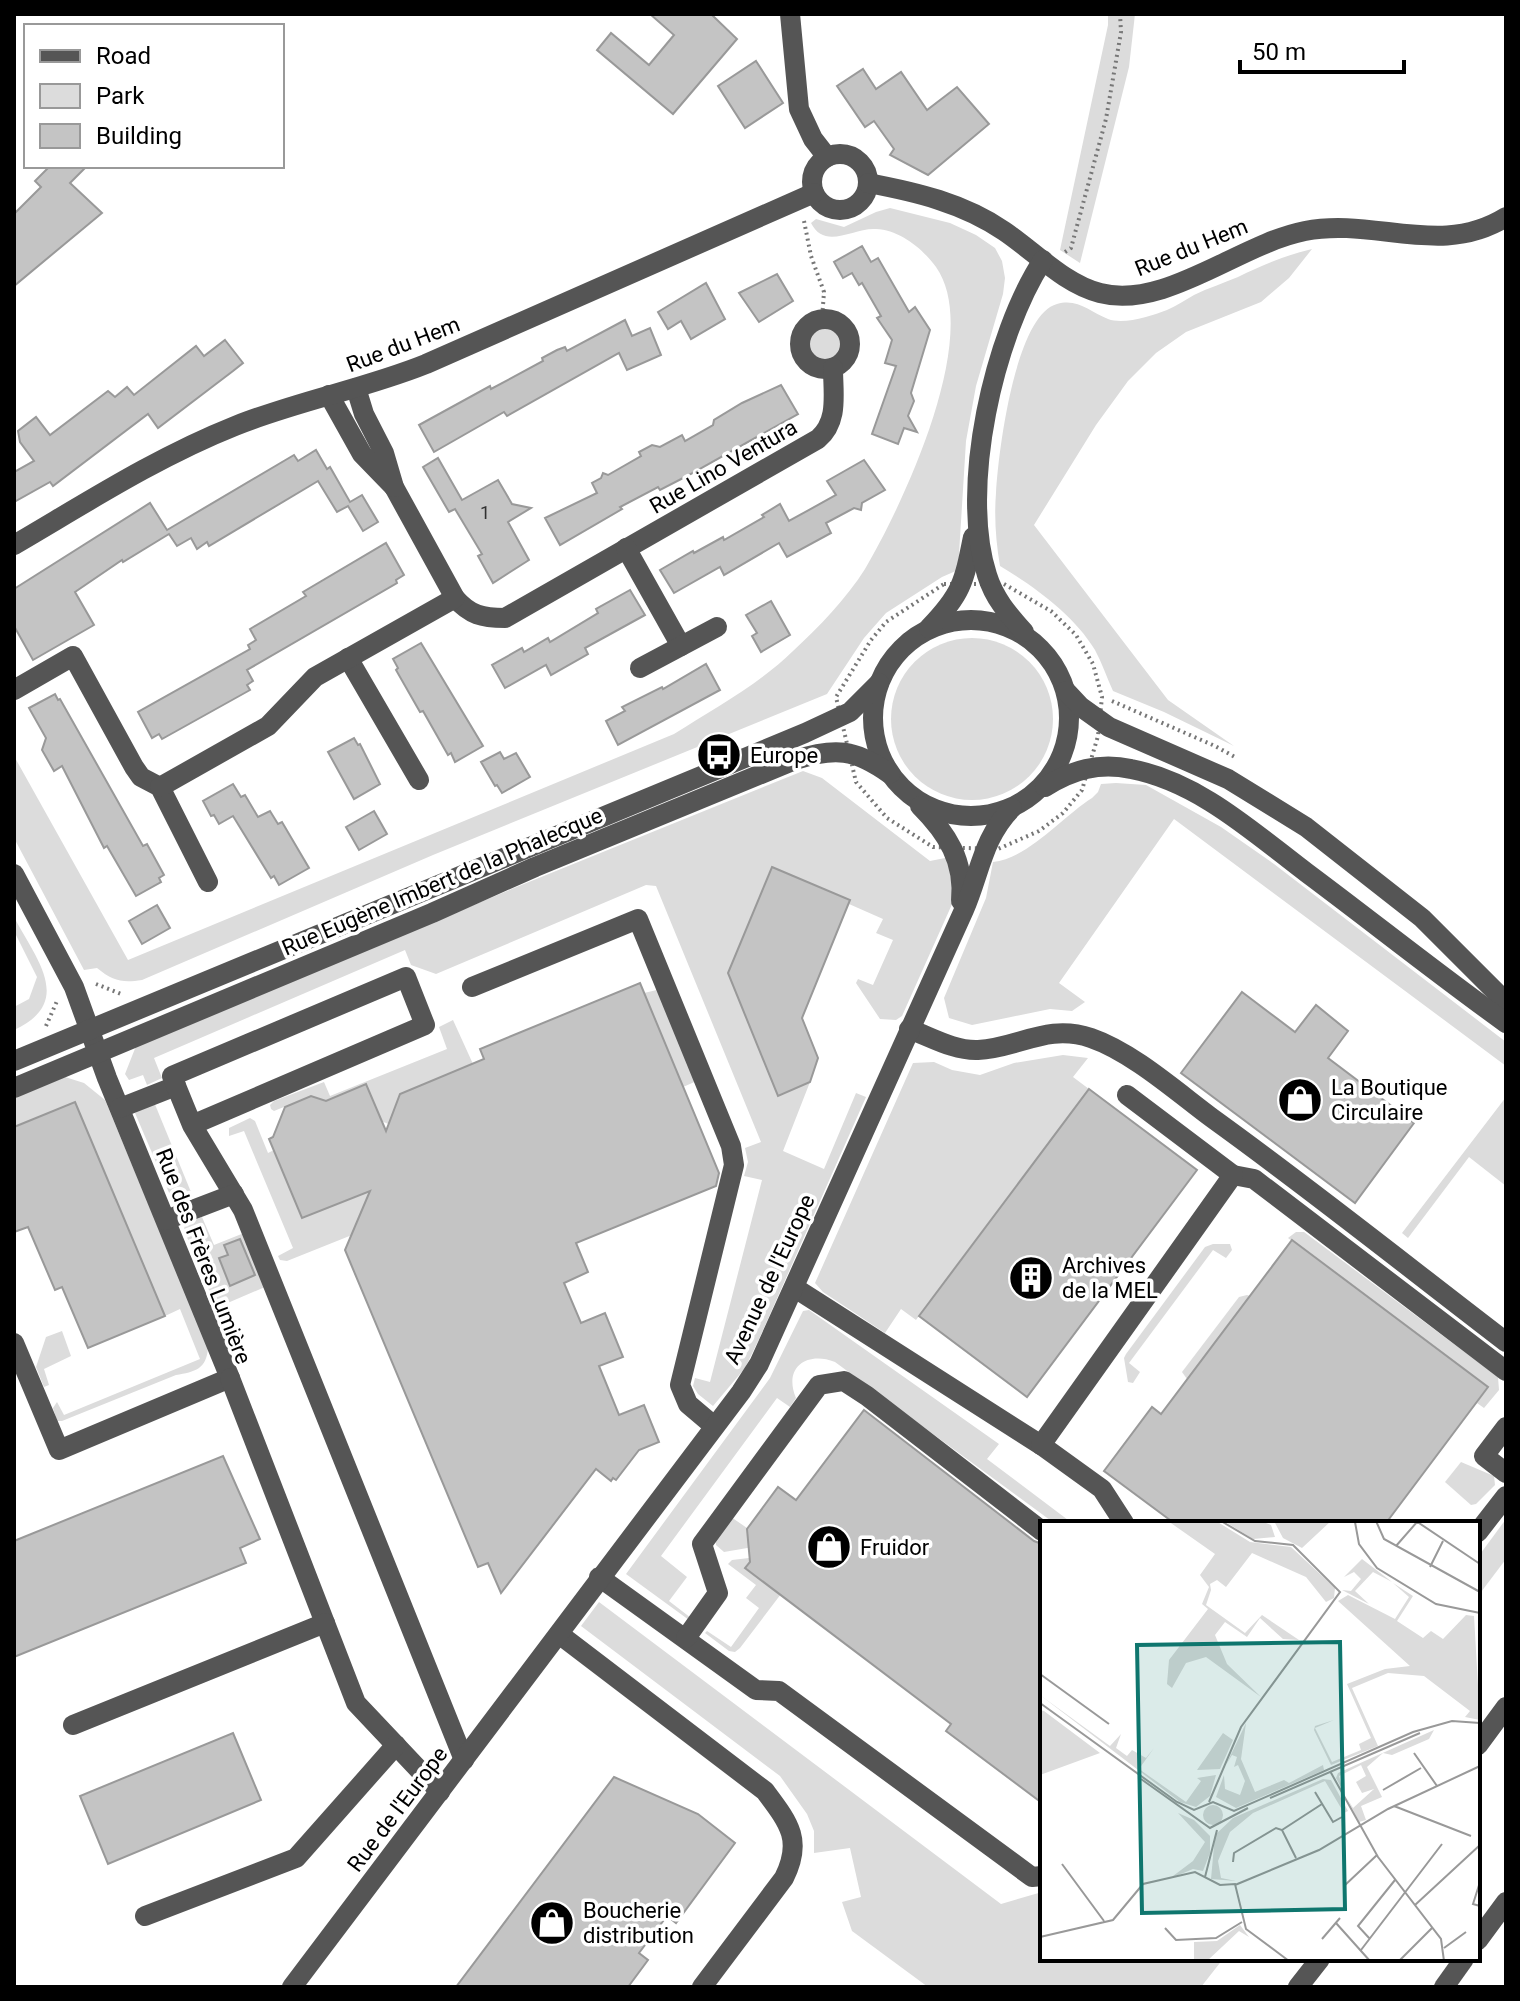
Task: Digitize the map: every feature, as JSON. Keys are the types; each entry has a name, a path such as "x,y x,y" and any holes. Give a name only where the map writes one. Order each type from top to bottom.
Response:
{"street":[{"path":"790,14 799,109 813,139 827,157"},
{"path":"841,154 855,158 865,169 868,183 861,200 845,209 826,207 814,193 812,184 814,170 827,157 841,154"},
{"name":"Rue du Hem","path":"868,183 930,196 964,209 1050,256 1089,290 1127,297 1168,287 1273,240 1305,231 1338,228 1448,237 1477,232 1506,217"},
{"name":"Rue du Hem","path":"14,545 197,442 269,413 426,364 814,193"},
{"path":"1050,256 1018,306 991,394 983,436 977,514 963,584 955,600 926,631 897,654 879,683 872,714 874,735 890,774 912,797 939,811 960,816 991,814 1012,808 1066,775 1088,768 1111,766 1159,777 1241,822 1506,1023"},
{"path":"822,319 807,326 800,341 801,349 804,357 816,368 833,368"},
{"name":"Rue Lino Ventura","path":"356,388 364,414 384,453 394,487 455,598 467,612 487,618 505,618 827,432 833,415 833,368 840,365 850,351 849,334 838,322 822,319"},
{"name":"Rue Lino Ventura","path":"329,395 362,454 394,487"},
{"path":"977,514 983,560 991,584 1009,616 1049,658 1066,691 1081,707 1099,721 1228,779 1306,827 1422,918 1506,1002"},
{"path":"626,548 681,646"},
{"path":"160,787 268,726 283,713 306,684 455,598"},
{"path":"926,631 949,622 974,620 1010,628 1031,640"},
{"path":"640,668 717,627"},
{"path":"14,690 73,656 134,767 141,777 160,787 208,882"},
{"path":"348,658 419,780"},
{"name":"Rue Eugène Imbert de la Phalecque","path":"14,1061 840,717 863,702 879,683"},
{"path":"1038,791 1059,763 1067,739 1070,715 1066,691"},
{"name":"Rue Eugène Imbert de la Phalecque","path":"14,1088 432,913 550,860 815,753 849,753 870,760 890,774"},
{"name":"Avenue de l'Europe","path":"912,797 935,821 952,847 961,869 963,887 956,924"},
{"name":"Avenue de l'Europe","path":"540,1660 759,1364 970,896 985,848 1000,819 1012,808"},
{"name":"Rue des Frères Lumière","path":"14,874 74,987 230,1378 59,1450 14,1343"},
{"path":"472,987 638,919 731,1146 734,1165 680,1385 688,1404 714,1426"},
{"path":"192,1125 425,1025 406,977 172,1076 192,1125 243,1210 464,1760"},
{"path":"909,1029 951,1046 977,1050 1034,1036 1062,1033 1084,1036 1106,1045 1261,1153 1506,1342"},
{"path":"120,1108 176,1086"},
{"path":"1127,1095 1233,1175 1254,1179 1506,1371"},
{"path":"1041,1445 1233,1175"},
{"path":"166,1220 234,1194"},
{"path":"795,1288 1041,1445 1102,1489 1123,1521"},
{"path":"230,1378 356,1703 440,1792"},
{"path":"686,1638 718,1593 702,1544 819,1385 844,1381 867,1396 1040,1529"},
{"path":"1506,1427 1484,1456 1506,1473"},
{"path":"1480,1529 1506,1496"},
{"path":"599,1577 756,1690 779,1691 1032,1877 1040,1876"},
{"path":"73,1725 325,1623"},
{"path":"559,1634 765,1791 787,1820 793,1837 793,1849 792,1861 784,1878 702,1987"},
{"name":"Rue de l'Europe","path":"292,1987 540,1660"},
{"path":"1480,1742 1506,1707"},
{"path":"145,1916 296,1858 396,1745"},
{"path":"1480,1937 1506,1902"},
{"path":"1298,1987 1318,1961"},
{"path":"1444,1987 1463,1961"}],"path":[{"path":"1050,256 1071,248 1093,174 1117,62 1122,24 1120,14"},
{"path":"791,203 804,220 811,256 820,277 824,292 822,319"},
{"path":"944,584 963,584 1004,584 1051,611 1076,635 1093,664 1102,697 1082,790 1063,813 1039,831 998,849 933,847 887,818 856,782 836,697 871,640 886,622 944,584"}],"green space":[{"path":"1108,14 1135,14 1129,67 1080,263 1060,250"},
{"path":"890,208 950,223 995,248 1002,261 1005,278 1003,294 976,386 966,441 958,570 886,613 864,638 827,694 433,855 142,980 118,980 97,968 84,970 14,838 14,756 128,960 674,734 751,685 803,642 849,591 881,541 916,464 944,376 950,334 948,297 931,260 918,247 885,230 867,229 832,237 817,231 811,223 816,219 844,227"},
{"path":"1312,249 1289,278 1261,302 1186,332 1156,353 1128,381 1096,425 1034,525 1168,700 1234,746 1113,691 1095,650 1076,625 1040,593 1000,566 995,502 1005,419 1020,358 1030,333 1042,314 1057,304 1078,304 1114,321 1138,319 1167,310 1199,292 1275,261"},
{"path":"826,327 838,332 843,344 838,356 826,361 814,356 809,344 814,332"},
{"path":"972,638 1003,644 1029,662 1047,688 1053,719 1047,750 1029,776 1003,794 972,800 941,794 915,776 897,750 891,719 897,688 915,662 941,644"},
{"path":"803,771 822,778 930,861 950,857 953,902 902,1016 896,1020 880,1019 856,983 858,979 873,985 893,940 876,933 883,919 849,904 850,900 771,868 728,973 778,1095 810,1082 783,1151 824,1169 856,1093 866,1097 745,1368 713,1406 693,1386 695,1378 710,1382 762,1180 744,1176 748,1162 745,1148 761,1142 656,886 646,885 436,974 411,965 405,950 154,1058 162,1078 147,1085 143,1075 129,1080 125,1074 136,1046"},
{"path":"1101,784 1146,785 1221,827 1274,864 1506,1042 1506,1066 1174,819 1059,983 1085,1002 1072,1011 1050,1009 972,1025 949,1018 944,998 986,898 993,862 1020,853 1032,845 1092,798"},
{"path":"14,917 40,964 47,993 43,1006 32,1019 14,1030 14,1007 29,999 37,977 14,931"},
{"path":"661,989 699,1080 683,1087 644,993"},
{"path":"453,1020 473,1064 400,1094 396,1105 396,1127 381,1121 366,1084 326,1101 311,1096 274,1111 271,1109 274,1101 324,1082 330,1096 447,1049 439,1027"},
{"path":"1063,1055 1088,1058 1073,1077 1089,1089 916,1320 901,1309 885,1333 823,1292 815,1283 913,1063 934,1062 952,1070 980,1075 1014,1063"},
{"path":"65,1077 84,1083 105,1100 208,1347 205,1360 194,1371 176,1375 57,1421 53,1408 57,1402 64,1415 200,1359 180,1309 165,1316 75,1102 14,1127 14,1098"},
{"path":"1506,1097 1506,1186 1469,1157 1408,1238 1402,1233"},
{"path":"154,1102 193,1197 179,1203 173,1202 135,1113"},
{"path":"250,1118 255,1121 268,1153 274,1150 302,1218 370,1191 352,1235 287,1261 280,1260 278,1256 293,1248 244,1131 229,1136 229,1128"},
{"path":"202,1217 214,1245 244,1233 265,1287 223,1305 213,1300 184,1230 185,1224"},
{"path":"1296,1232 1304,1232 1498,1377 1499,1390 1484,1408 1477,1403 1488,1387 1288,1238"},
{"path":"1230,1244 1232,1250 1226,1258 1213,1250 1129,1363 1140,1372 1133,1383 1128,1382 1126,1354 1205,1247"},
{"path":"1250,1296 1187,1379 1182,1372 1239,1297"},
{"path":"809,1310 999,1444 987,1459 1069,1521 1051,1521 835,1362 815,1359 807,1360 795,1370 793,1387 796,1398 790,1407 777,1398 661,1556 687,1577 669,1601 691,1618 689,1620 626,1574 770,1378 803,1311"},
{"path":"62,1331 71,1356 44,1369 49,1385 44,1387 36,1367 46,1337"},
{"path":"1461,1462 1494,1476 1495,1485 1476,1504 1471,1505 1445,1482"},
{"path":"731,1517 766,1541 759,1546 724,1552 716,1545 715,1538"},
{"path":"1506,1519 1506,1559 1480,1593 1480,1554"},
{"path":"752,1559 746,1568 781,1594 740,1648 735,1652 729,1651 705,1633 707,1631 731,1647 759,1608 746,1598 756,1585 728,1564 732,1560"},
{"path":"599,1602 1001,1904 1040,1893 1040,1961 1221,1961 1201,1987 928,1987 852,1931 842,1902 861,1897 850,1848 814,1853 814,1831 807,1814 780,1776 581,1626"}],"building":[{"path":"650,14 711,14 737,39 673,114 597,50 611,33 649,65 674,35"},
{"path":"756,61 783,103 745,128 718,86"},
{"path":"863,69 876,89 901,72 927,110 957,87 989,124 928,175 890,155 894,149 874,121 865,127 837,86"},
{"path":"48,168 85,168 70,183 102,213 14,286 14,214 41,187 35,181"},
{"path":"862,246 871,262 878,258 909,312 915,307 930,330 911,393 914,401 908,416 917,432 904,428 898,444 872,434 896,366 885,363 892,340 877,318 881,316 862,283 859,285 852,273 843,278 834,262"},
{"path":"777,274 793,301 759,322 739,293"},
{"path":"706,283 725,319 691,339 681,321 668,329 658,312"},
{"path":"625,320 632,336 650,328 661,355 627,370 619,353 507,416 504,412 434,452 419,425 543,361 542,358 557,350 565,347 567,351"},
{"path":"225,340 243,363 233,371 158,428 148,414 53,486 50,482 14,502 14,472 34,461 20,442 18,431 36,417 50,435 108,391 115,397 127,387 134,395 196,346 204,356"},
{"path":"781,385 798,414 687,476 620,507 622,509 560,545 545,518 597,493 592,483 603,473 608,475 641,456 639,452 652,445 660,447 682,435 685,441 742,403"},
{"path":"316,450 327,469 330,467 350,502 362,495 378,522 363,531 348,506 337,512 318,481 209,546 207,542 197,549 191,538 177,546 169,534 122,560 75,592 94,625 33,660 14,626 14,589 150,503 167,530 294,455 298,461"},
{"path":"438,458 462,500 498,480 512,504 531,508 508,522 529,560 493,583 478,556 482,554 455,509 449,512 423,467"},
{"path":"864,460 885,490 862,503 861,510 854,508 826,523 831,533 787,557 779,543 724,575 720,567 674,593 660,570 693,551 723,537 724,540 780,504 789,521 836,495 827,481"},
{"path":"386,543 404,575 396,580 397,583 247,670 253,681 247,685 250,690 162,739 159,734 152,738 138,712 250,649 248,645 256,640 250,629 306,596 303,592"},
{"path":"630,590 645,615 585,648 588,654 551,675 546,665 505,688 492,665 522,648 524,652 548,638 550,642 598,613 596,609"},
{"path":"771,601 790,635 761,652 752,636 757,633 746,615"},
{"path":"421,643 483,746 455,762 423,711 420,712 396,670 398,668 393,659"},
{"path":"706,664 720,690 618,745 606,721 625,711 622,707 663,689"},
{"path":"55,694 143,846 147,844 164,875 159,878 161,882 136,896 107,846 104,848 62,766 54,771 42,750 46,738 29,708"},
{"path":"354,738 380,784 354,799 328,752"},
{"path":"500,752 504,759 516,753 530,777 502,793 481,762"},
{"path":"233,784 241,797 245,795 258,817 270,811 278,824 282,822 309,868 279,885 274,876 271,878 233,816 219,824 214,815 211,816 203,801"},
{"path":"374,811 387,834 359,850 346,827"},
{"path":"772,867 850,900 802,1018 818,1058 810,1082 778,1096 728,973"},
{"path":"157,905 170,928 142,944 129,921"},
{"path":"640,983 719,1173 716,1186 576,1243 588,1272 564,1283 581,1323 605,1313 623,1357 599,1366 619,1415 644,1405 659,1442 639,1450 616,1480 613,1478 611,1481 596,1469 501,1593 488,1563 478,1567 345,1250 370,1191 302,1218 269,1139 273,1137 285,1107 311,1096 326,1101 366,1084 386,1131 400,1094 484,1059 480,1049"},
{"name":"La Boutique Circulaire","path":"1242,992 1295,1032 1316,1005 1348,1031 1328,1058 1414,1123 1355,1203 1181,1073"},
{"name":"Archives de la MEL","path":"1089,1089 1197,1170 1027,1397 919,1316"},
{"path":"75,1102 165,1316 88,1348 62,1287 55,1290 28,1227 14,1232 14,1127"},
{"path":"240,1239 255,1275 230,1286 219,1258 228,1255 224,1245"},
{"path":"1292,1240 1488,1387 1388,1521 1171,1521 1104,1471 1152,1407 1161,1414"},
{"path":"864,1410 1040,1543 1040,1802 946,1731 951,1724 745,1568 750,1562 747,1529 778,1487 796,1500"},
{"path":"223,1456 260,1539 240,1548 246,1563 14,1657 14,1541"},
{"path":"233,1733 261,1800 108,1864 80,1796"},
{"path":"614,1777 698,1814 735,1843 676,1923 667,1916 639,1953 648,1960 628,1987 456,1987"}],"place":[{"name":"Europe","path":"719,755"},
{"name":"La Boutique Circulaire","path":"1300,1100"},
{"name":"Archives de la MEL","path":"1031,1278"},
{"name":"Fruidor","path":"829,1547"},
{"name":"Boucherie distribution","path":"552,1923"}]}
